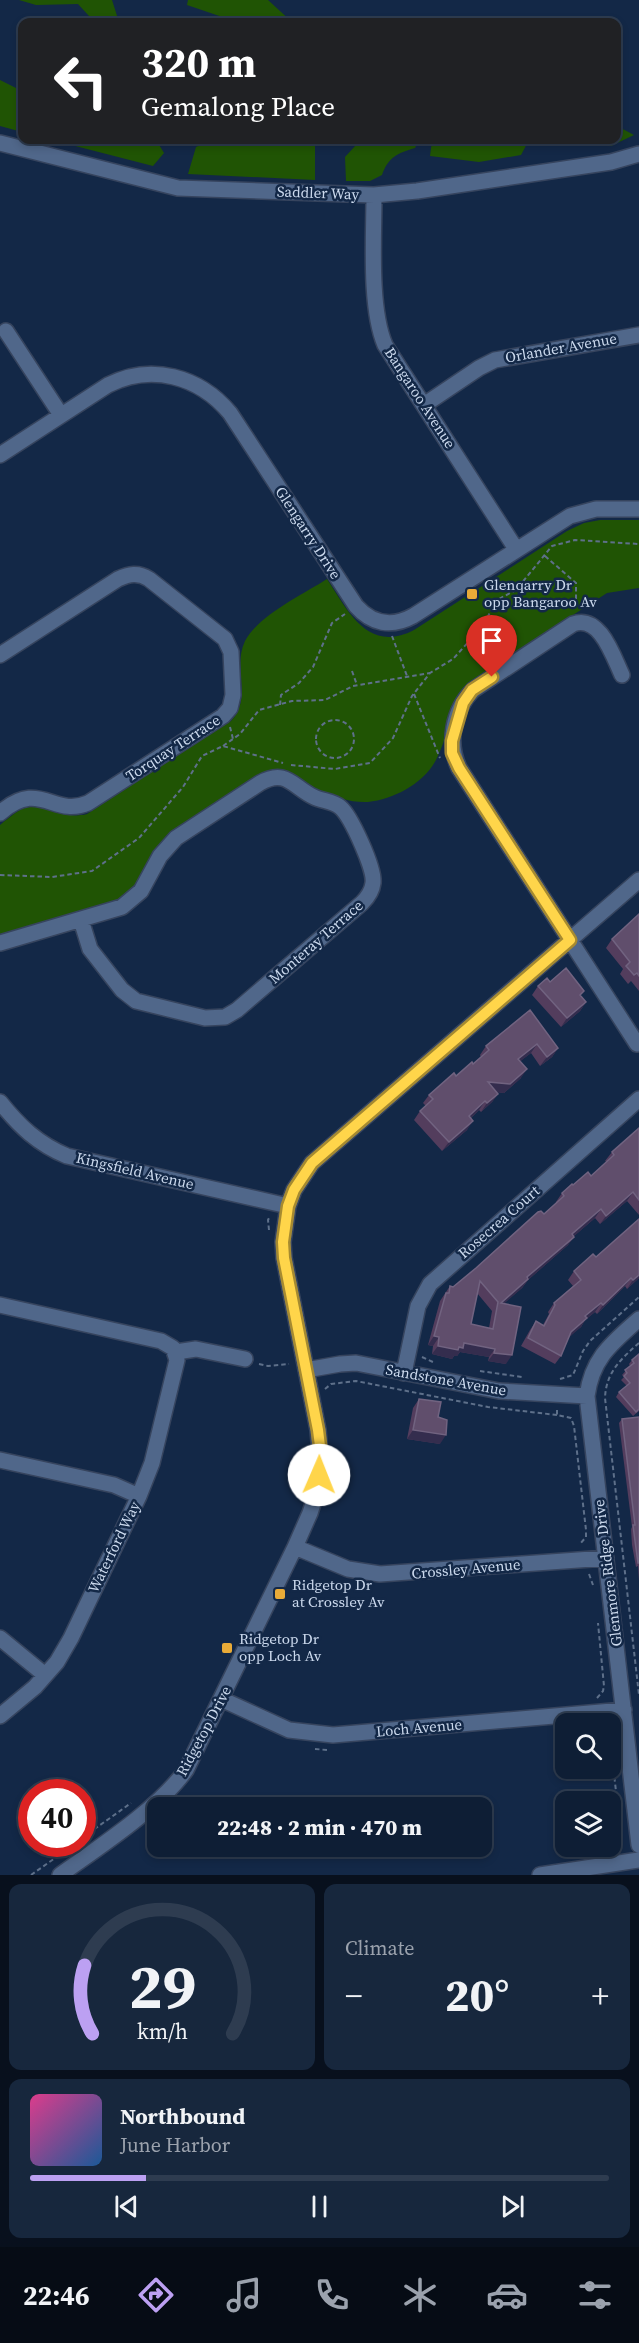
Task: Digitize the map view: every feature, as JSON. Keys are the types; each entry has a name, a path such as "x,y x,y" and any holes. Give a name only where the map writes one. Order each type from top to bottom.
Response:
{"street":[{"name":"Saddler Way","path":"0,143 178,188 374,195 611,162 639,154"},
{"name":"Bangaroo Avenue","path":"374,195 376,308 380,333 385,345 516,549"},
{"path":"6,331 61,415"},
{"name":"Orlander Avenue","path":"424,405 479,368 495,360 639,335"},
{"name":"Glengarry Drive","path":"0,455 108,385 129,376 147,374 182,378 200,387 230,412 356,606 366,617 387,624"},
{"path":"387,624 404,621 413,616 561,520 579,513 605,508 639,508"},
{"name":"Torquay Terrace","path":"0,655 118,579 138,574 148,579 225,639 231,652 233,695 230,708 223,716 88,802 69,806 42,798 24,798 9,804 0,813"},
{"path":"622,675 596,628 590,623 576,623 472,690 463,703 454,731 452,753 459,768 637,1044"},
{"name":"Monteray Terrace","path":"0,943 81,920 110,912 132,900 145,886 160,856 176,838 260,783 274,778 288,779 311,795 339,806 348,817 372,873 371,890 362,903 237,1010 220,1018 205,1018 146,1005 131,998 122,990 88,946 81,920"},
{"name":"Ridgetop Drive","path":"60,1875 147,1810 174,1785 191,1761 295,1547 314,1500 320,1465 319,1436 284,1258 283,1242 288,1206 294,1190 312,1163 639,880"},
{"name":"Rosecrea Court","path":"404,1373 418,1306 430,1284 639,1099"},
{"name":"Kingsfield Avenue","path":"0,1102 21,1128 35,1139 66,1156 288,1206"},
{"path":"0,1305 161,1341 176,1352 196,1349 245,1359"},
{"name":"Glenmore Ridge Drive","path":"639,1320 602,1353 594,1367 588,1396 639,1845"},
{"name":"Waterford Way","path":"0,1716 26,1696 57,1662 139,1496 155,1454 176,1365 176,1352"},
{"name":"Sandstone Avenue","path":"306,1370 340,1364 356,1364 499,1391 588,1396"},
{"path":"0,1460 114,1485 139,1496"},
{"name":"Crossley Avenue","path":"295,1547 348,1569 380,1574 606,1558"},
{"path":"0,1638 45,1675"},
{"name":"Loch Avenue","path":"221,1700 290,1730 333,1736 624,1710"},
{"path":"540,1875 639,1860"}],"path":[{"path":"223,746 300,767 336,769 370,763 393,738 413,693 430,673 453,659 482,627 497,600 516,590 552,546 575,540 639,544"},
{"path":"544,555 576,583 576,623"},
{"path":"280,705 281,695 299,683 313,667 332,623 356,606"},
{"path":"387,624 407,676"},
{"path":"352,671 357,686"},
{"path":"0,876 52,876 92,871 139,838 183,787 202,756 223,746 240,734 259,710 292,701 325,700 357,686 430,673"},
{"path":"413,693 440,759 452,753"},
{"path":"333,720 346,723 354,734 355,740 351,752 340,758 328,758 323,754 319,750 316,738 321,726 333,720"},
{"path":"268,1220 270,1237"},
{"path":"556,1414 557,1379 573,1375 590,1341 639,1297"},
{"path":"639,1343 613,1368 605,1389 605,1398 639,1695"},
{"path":"421,1355 434,1362"},
{"path":"245,1359 264,1365 289,1363"},
{"path":"477,1371 523,1377"},
{"path":"324,1390 331,1384 356,1381 488,1407 556,1414 571,1418 574,1426 586,1530 586,1537 582,1544 576,1546 579,1572 589,1574 594,1590"},
{"path":"96,1828 137,1799"},
{"path":"31,1875 57,1857"}],"green space":[{"path":"19,0 112,0 118,18 89,18 78,4 36,5"},
{"path":"188,0 268,0 288,18 225,18 187,5"},
{"path":"0,80 18,89 18,131 0,126"},
{"path":"621,128 634,135 621,141"},
{"path":"68,144 159,144 164,153 153,166"},
{"path":"203,144 315,145 315,180 188,174 196,147"},
{"path":"417,144 415,148 398,154 390,160 382,175 370,181 346,181 345,157 356,145"},
{"path":"432,144 527,144 521,155 479,162 430,156"},
{"path":"600,520 639,520 639,588 607,593 471,681 458,699 436,760 416,783 388,798 356,802 325,793 288,772 274,770 266,772 168,834 155,850 134,887 121,899 106,906 0,935 0,825 20,810 28,807 44,808 69,815 87,814 231,721 241,703 240,662 245,641 260,623 282,606 327,579 361,626 384,637 398,636 414,630 567,531 584,523"}],"building":[{"path":"639,914 639,976 637,973 634,975 626,966 630,962 612,939"},
{"path":"566,968 584,991 580,995 586,1002 567,1018 538,986 547,978 550,982"},
{"path":"530,1010 558,1048 547,1057 537,1044 518,1059 527,1069 510,1084 488,1082 498,1094 487,1103 485,1101 469,1116 473,1121 449,1142 420,1111 433,1099 429,1095 454,1073 456,1076 472,1062 473,1064 489,1050 486,1046"},
{"path":"639,1128 639,1200 633,1192 606,1216 601,1209 572,1234 574,1237 527,1277 528,1279 501,1303 521,1307 512,1355 494,1353 495,1349 464,1343 463,1348 459,1347 458,1350 438,1346 439,1337 434,1336 450,1286 453,1287 476,1268 538,1212 541,1211 544,1214 564,1196 562,1193 572,1184 588,1172 591,1176 614,1155 612,1152","holes":["480,1281 498,1302 493,1329 471,1324"]},
{"path":"639,1219 639,1275 633,1280 631,1278 603,1305 601,1303 585,1316 587,1318 571,1332 561,1356 528,1338 536,1321 544,1326 554,1303 581,1280 574,1271 593,1254 596,1257"},
{"path":"639,1354 639,1409 636,1412 619,1392 630,1383 624,1376 627,1373 625,1370 634,1363 632,1360"},
{"path":"419,1399 441,1402 438,1417 447,1420 446,1435 413,1430"},
{"path":"639,1417 639,1563 638,1563 622,1419"}],"place":[{"name":"Glenqarry Dr opp Bangaroo Av","path":"472,594"},
{"name":"Ridgetop Dr at Crossley Av","path":"280,1594"},
{"name":"Ridgetop Dr opp Loch Av","path":"227,1648"}],"route":[{"path":"319,1475 321,1454 318,1430 284,1258 285,1224 294,1190 312,1163 570,940 459,768 452,753 452,735 463,703 472,690 492,677"}]}
